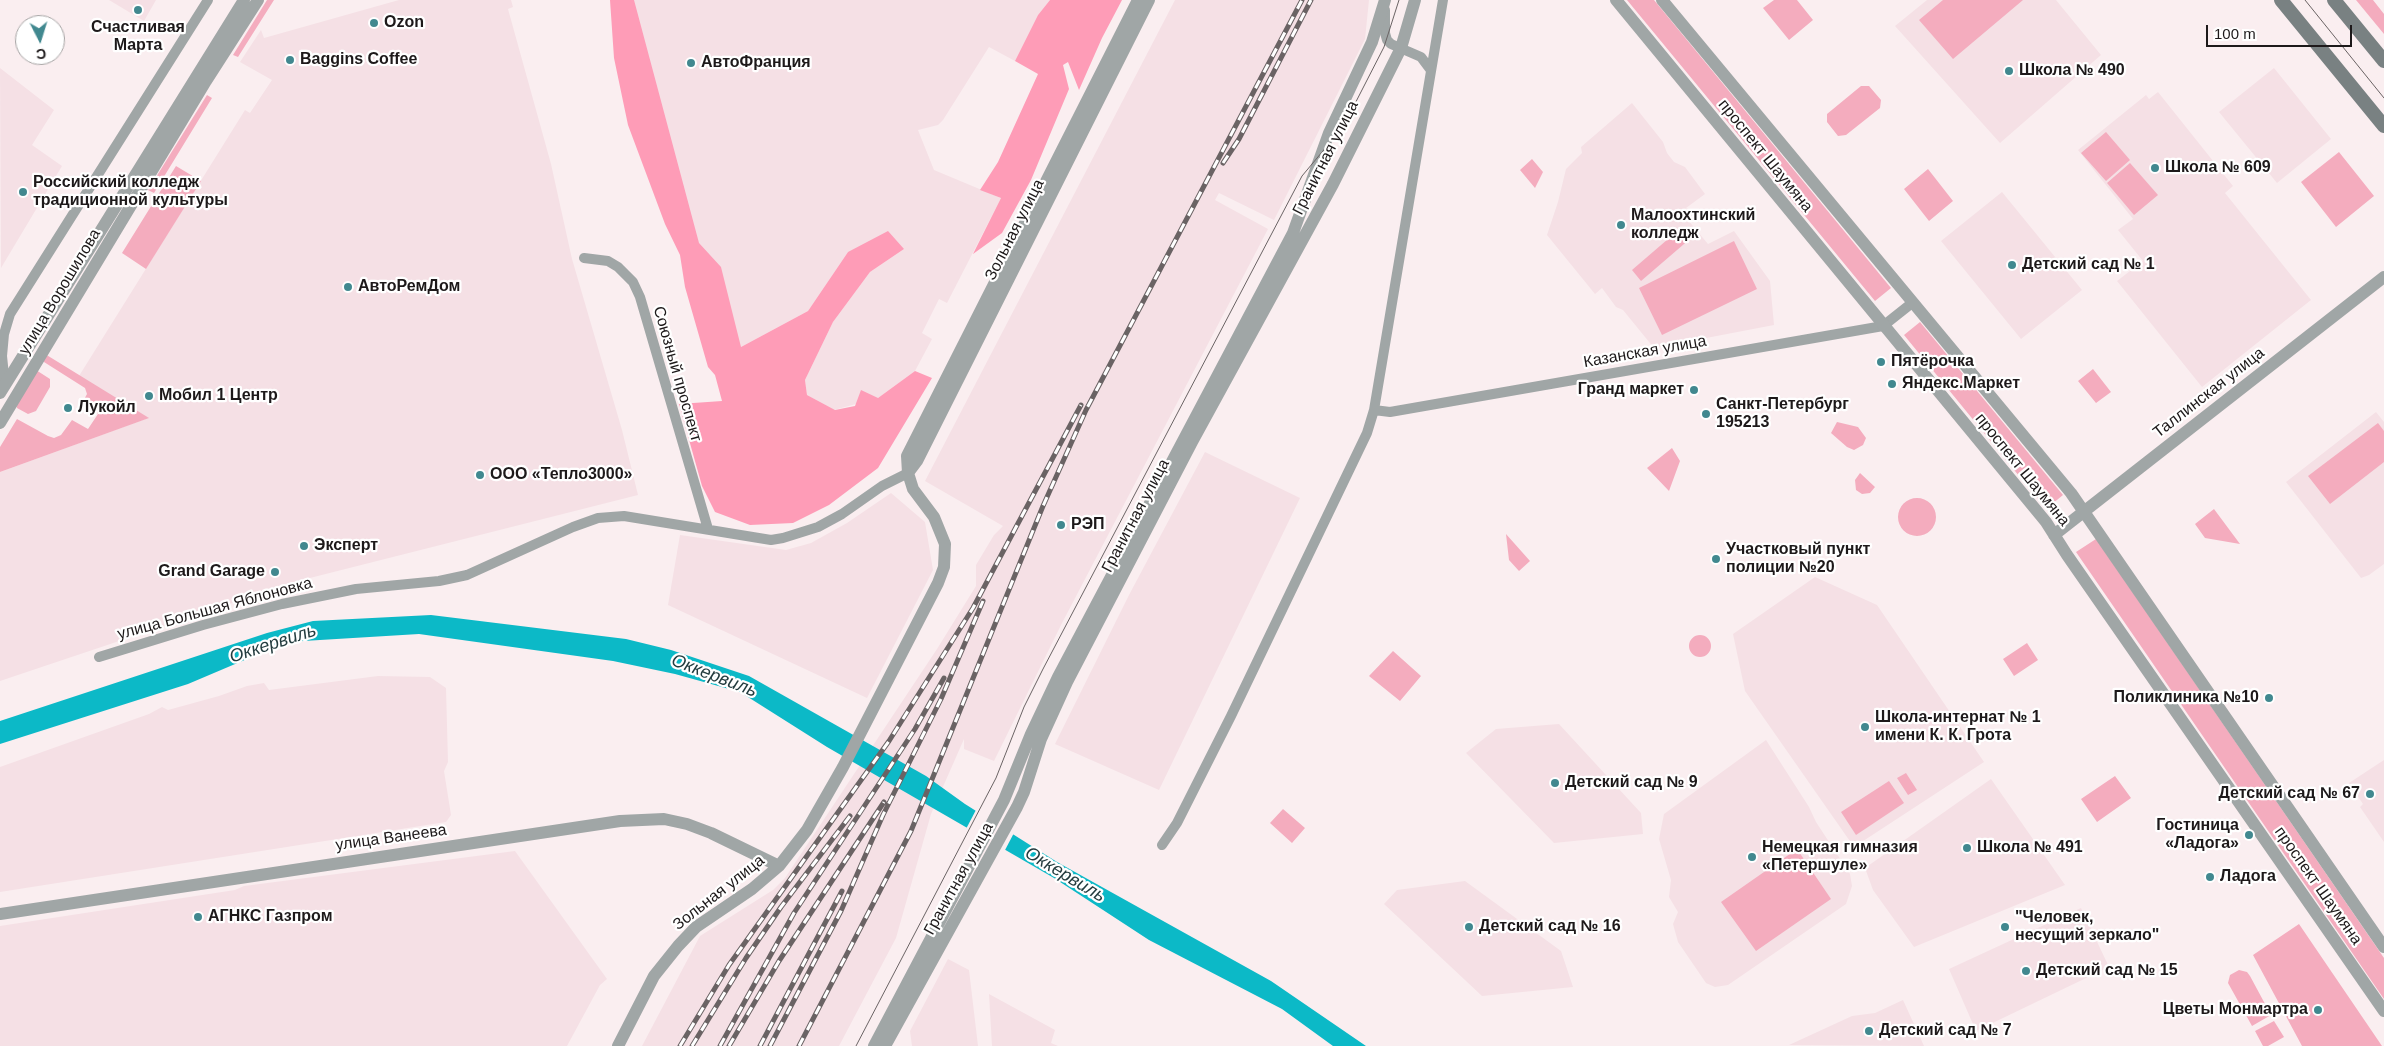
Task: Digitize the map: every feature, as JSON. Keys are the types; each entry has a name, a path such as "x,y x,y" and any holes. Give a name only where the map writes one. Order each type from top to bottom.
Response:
{"main road":[{"path":"2281,0 2384,126"},
{"path":"2334,0 2384,61"}],"street":[{"path":"2,389 4,334 10,314 208,0"},
{"name":"улица Ворошилова","path":"2,389 244,0"},
{"name":"улица Ворошилова","path":"0,423 206,81 258,0"},
{"name":"Зольная улица","path":"618,1046 654,976 678,946 696,927 752,889 779,866 807,830 843,767 938,583 944,568 945,544 942,531 913,489 908,474 908,456 1138,0"},
{"name":"Зольная улица","path":"908,474 917,461 1149,0"},
{"name":"Гранитная улица","path":"885,1046 1017,807 1024,792 1041,739 1067,682 1192,442 1333,184 1401,48 1415,0"},
{"path":"1162,845 1177,823 1231,716 1367,432 1374,410 1443,0"},
{"name":"проспект Шаумяна","path":"1616,0 2041,516 2384,1011"},
{"name":"проспект Шаумяна","path":"1662,0 2071,493 2384,947"},
{"path":"1385,1 1385,33 1391,44 1421,57 1430,70"},
{"name":"Гранитная улица","path":"874,1046 1004,800 1031,734 1058,677 1293,232 1329,134 1369,49 1385,1"},
{"name":"Союзный проспект","path":"584,258 608,261 618,267 633,282 640,297 708,529"},
{"name":"Таллинская улица","path":"2054,535 2384,277"},
{"name":"Казанская улица","path":"1374,410 1399,410 1883,326 1912,303"},
{"name":"улица Большая Яблоновка","path":"99,657 203,625 282,604 356,589 439,581 468,574 573,527 598,518 624,516 771,540 796,535 842,514 882,486 908,474"},
{"name":"улица Ванеева","path":"0,914 620,821 664,819 687,824 711,833 779,866"}],"shaded area":[{"path":"109,0 156,0 144,21"},
{"path":"267,0 274,0 238,57 233,55"},
{"path":"399,0 511,0 513,7 508,9 551,164 572,259 622,430 638,495 298,581 0,681 0,472 148,418 79,376 245,110 250,113 272,80 240,62 261,30 264,38"},
{"path":"610,0 634,0 699,243 721,267 741,347 808,311 848,252 888,231 904,249 870,272 833,322 805,380 807,395 835,410 855,406 861,390 878,398 915,371 932,378 878,468 829,505 793,523 750,525 715,512 702,486 679,404 722,401 715,375 708,367 685,287 680,255 665,224 628,125 614,58"},
{"path":"633,0 1050,0 1038,15 1015,61 989,47 943,120 938,125 918,130 934,170 1001,198 947,303 939,299 922,333 932,339 915,371 878,398 834,410 807,395 805,380 833,322 870,272 904,249 848,252 808,311 741,347 720,351"},
{"path":"1050,0 1122,0 1102,38 1079,90 1068,62 1063,65 1069,89 1031,180 1002,233 973,254 1001,198 980,190 998,162 1038,74 1015,61 1038,15"},
{"path":"1175,0 1369,0 1365,39 1274,220 1219,193 1215,200 1268,229 1061,625 994,761 964,749 964,739 931,814 896,938 839,1046 642,1046 700,936 773,890 785,878 937,649 976,586 976,565 994,535 1003,526 925,481"},
{"path":"1627,0 1654,0 1891,288 1875,301"},
{"path":"1774,0 1797,0 1813,20 1789,40 1763,8"},
{"name":"Школа № 490","path":"1927,0 2056,0 2101,55 2000,143 1895,26"},
{"path":"1943,0 2023,0 1953,59 1919,20"},
{"path":"2356,0 2373,0 2384,14 2384,34"},
{"name":"Российский колледж традиционной культуры","path":"0,68 54,110 32,145 62,166 1,268"},
{"path":"2274,68 2331,139 2277,183 2219,112"},
{"path":"1861,86 1869,86 1881,100 1880,108 1846,135 1838,136 1827,122 1827,114"},
{"path":"2158,92 2233,186 2225,193 2311,300 2202,387 2117,281 2143,261 2118,230 2133,219 2078,150 2146,95 2149,99"},
{"path":"207,95 212,98 154,193 148,190"},
{"name":"Малоохтинский колледж","path":"1632,103 1663,142 1667,153 1674,162 1685,167 1705,194 1686,208 1689,213 1688,220 1708,244 1734,231 1770,281 1774,325 1654,348 1623,310 1616,307 1602,288 1595,294 1547,235 1566,169 1582,153 1581,147"},
{"path":"2106,132 2130,160 2106,181 2081,153"},
{"path":"2339,152 2374,196 2336,227 2301,182"},
{"path":"1532,159 1543,172 1535,188 1520,170"},
{"path":"2130,163 2158,195 2134,215 2107,183"},
{"path":"176,166 201,181 146,269 122,253"},
{"path":"1928,169 1953,201 1929,221 1904,189"},
{"name":"Детский сад № 1","path":"2002,192 2082,290 2021,339 1941,241"},
{"path":"1682,227 1691,238 1641,281 1632,270"},
{"path":"1734,241 1757,289 1662,335 1639,288"},
{"path":"1920,322 2063,495 2046,509 1904,335"},
{"path":"45,354 149,418 0,472 0,447 17,419 54,438 61,435 72,420 88,429 98,414 86,406 84,410 80,407 87,394 85,388 44,362"},
{"path":"2093,369 2111,392 2096,403 2078,381"},
{"path":"36,370 50,379 50,387 36,411 28,414 17,408 16,404"},
{"path":"2376,412 2384,422 2384,564 2369,575 2361,578 2286,482"},
{"path":"1837,422 1858,427 1866,438 1863,445 1854,450 1847,447 1831,433"},
{"path":"2378,423 2384,431 2384,462 2330,504 2308,476"},
{"path":"1672,448 1680,461 1669,491 1647,468"},
{"path":"1205,452 1300,498 1159,790 1055,744 1129,595"},
{"path":"1860,473 1875,487 1870,493 1862,494 1856,490 1855,480"},
{"path":"891,493 925,522 933,570 867,698 668,605 680,535 786,550 811,543 847,523"},
{"path":"1917,498 1930,504 1936,517 1930,530 1917,536 1904,530 1898,517 1904,504"},
{"path":"2214,509 2240,544 2205,538 2195,524"},
{"path":"1506,534 1530,561 1519,571 1509,560"},
{"path":"2096,539 2384,958 2384,999 2076,552"},
{"name":"Школа-интернат № 1 имени К. К. Грота","path":"1815,577 1877,605 1984,762 1854,847 1745,691 1733,634"},
{"path":"1700,635 1708,638 1711,646 1708,654 1700,657 1692,654 1689,646 1692,638"},
{"path":"2027,643 2038,660 2014,676 2003,659"},
{"path":"1393,651 1421,676 1400,701 1369,676"},
{"path":"378,676 430,677 446,688 448,762 444,771 451,815 446,822 0,892 0,767 149,714 162,707 168,710 247,686 264,683 269,690"},
{"name":"Детский сад № 9","path":"1559,724 1641,813 1643,834 1554,843 1466,753 1496,729"},
{"name":"Немецкая гимназия «Петершуле»","path":"1766,740 1850,874 1852,886 1846,904 1728,985 1715,987 1706,983 1678,942 1673,924 1678,912 1669,897 1671,880 1659,839 1664,814"},
{"name":"Детский сад № 67","path":"2384,760 2384,842 2360,807 2363,804 2349,783"},
{"path":"1906,773 1917,790 1908,795 1897,778"},
{"path":"2115,776 2131,798 2097,822 2081,799"},
{"name":"Школа № 491","path":"1991,779 2065,885 1914,947 1873,890 1865,868"},
{"path":"1889,781 1904,803 1856,835 1841,812"},
{"path":"1283,809 1305,828 1292,843 1270,823"},
{"path":"1797,849 1831,899 1756,951 1721,902"},
{"path":"515,851 607,979 600,985 567,1046 0,1046 0,926 235,890 244,886"},
{"name":"Детский сад № 16","path":"1465,881 1561,951 1573,987 1482,996 1384,904 1397,890"},
{"name":"Детский сад № 15","path":"2081,908 2109,967 1976,1031 1949,969"},
{"path":"2299,924 2382,1046 2302,1046 2253,955"},
{"path":"948,959 969,970 978,1046 912,1046 910,1031"},
{"path":"2239,970 2247,972 2250,976 2271,1015 2252,1026 2228,983 2230,975"},
{"path":"989,994 1055,1030 1051,1043 1058,1046 992,1046"},
{"name":"Детский сад № 7","path":"1903,1000 1924,1046 1789,1045 1852,1016 1875,1013"},
{"path":"2274,1021 2284,1037 2268,1046 2263,1046 2255,1031"}],"water":[{"name":"Оккервиль","path":"431,615 626,639 671,650 749,676 926,776 965,804 1057,862 1271,981 1366,1046 1333,1046 1282,1009 1149,940 1054,878 827,747 740,692 675,674 613,661 419,634 287,642 188,684 0,744 0,721 267,633 313,621"}],"pier":[{"path":"977,808 1015,831 1004,852 966,829"}],"tram line":[{"path":"856,1046 996,778 1024,707 1043,669 1302,176 1343,127 1384,47 1399,0"},
{"path":"2305,0 2384,98"}],"railway":[{"path":"799,1046 911,831 1043,506 1086,410 1302,0"},
{"path":"1223,163 1239,139 1311,0"},
{"path":"680,1046 729,965 889,741 973,608 1081,405"},
{"path":"770,1046 841,911 883,815 941,699 983,601"},
{"path":"720,1046 794,913 915,729 944,678"},
{"path":"729,1046 779,961 884,802"},
{"path":"692,1046 746,958 781,907 850,816"},
{"path":"760,1046 842,891"}],"place":[{"name":"Счастливая Марта","path":"138,10"},
{"name":"Ozon","path":"374,23"},
{"name":"Baggins Coffee","path":"290,60"},
{"name":"АвтоФранция","path":"691,63"},
{"name":"Школа № 490","path":"2009,71"},
{"name":"Школа № 609","path":"2155,168"},
{"name":"Российский колледж традиционной культуры","path":"23,192"},
{"name":"Малоохтинский колледж","path":"1621,225"},
{"name":"Детский сад № 1","path":"2012,265"},
{"name":"АвтоРемДом","path":"348,287"},
{"name":"Пятёрочка","path":"1881,362"},
{"name":"Яндекс.Маркет","path":"1892,384"},
{"name":"Гранд маркет","path":"1694,390"},
{"name":"Мобил 1 Центр","path":"149,396"},
{"name":"Лукойл","path":"68,408"},
{"name":"Санкт-Петербург 195213","path":"1706,414"},
{"name":"ООО «Тепло3000»","path":"480,475"},
{"name":"РЭП","path":"1061,525"},
{"name":"Эксперт","path":"304,546"},
{"name":"Участковый пункт полиции №20","path":"1716,559"},
{"name":"Grand Garage","path":"275,572"},
{"name":"Поликлиника №10","path":"2269,698"},
{"name":"Школа-интернат № 1 имени К. К. Грота","path":"1865,727"},
{"name":"Детский сад № 9","path":"1555,783"},
{"name":"Детский сад № 67","path":"2370,794"},
{"name":"Гостиница «Ладога»","path":"2249,835"},
{"name":"Школа № 491","path":"1967,848"},
{"name":"Немецкая гимназия «Петершуле»","path":"1752,857"},
{"name":"Ладога","path":"2210,877"},
{"name":"АГНКС Газпром","path":"198,917"},
{"name":"Детский сад № 16","path":"1469,927"},
{"name":"\"Человек, несущий зеркало\"","path":"2005,927"},
{"name":"Детский сад № 15","path":"2026,971"},
{"name":"Цветы Монмартра","path":"2318,1010"},
{"name":"Детский сад № 7","path":"1869,1031"}]}
